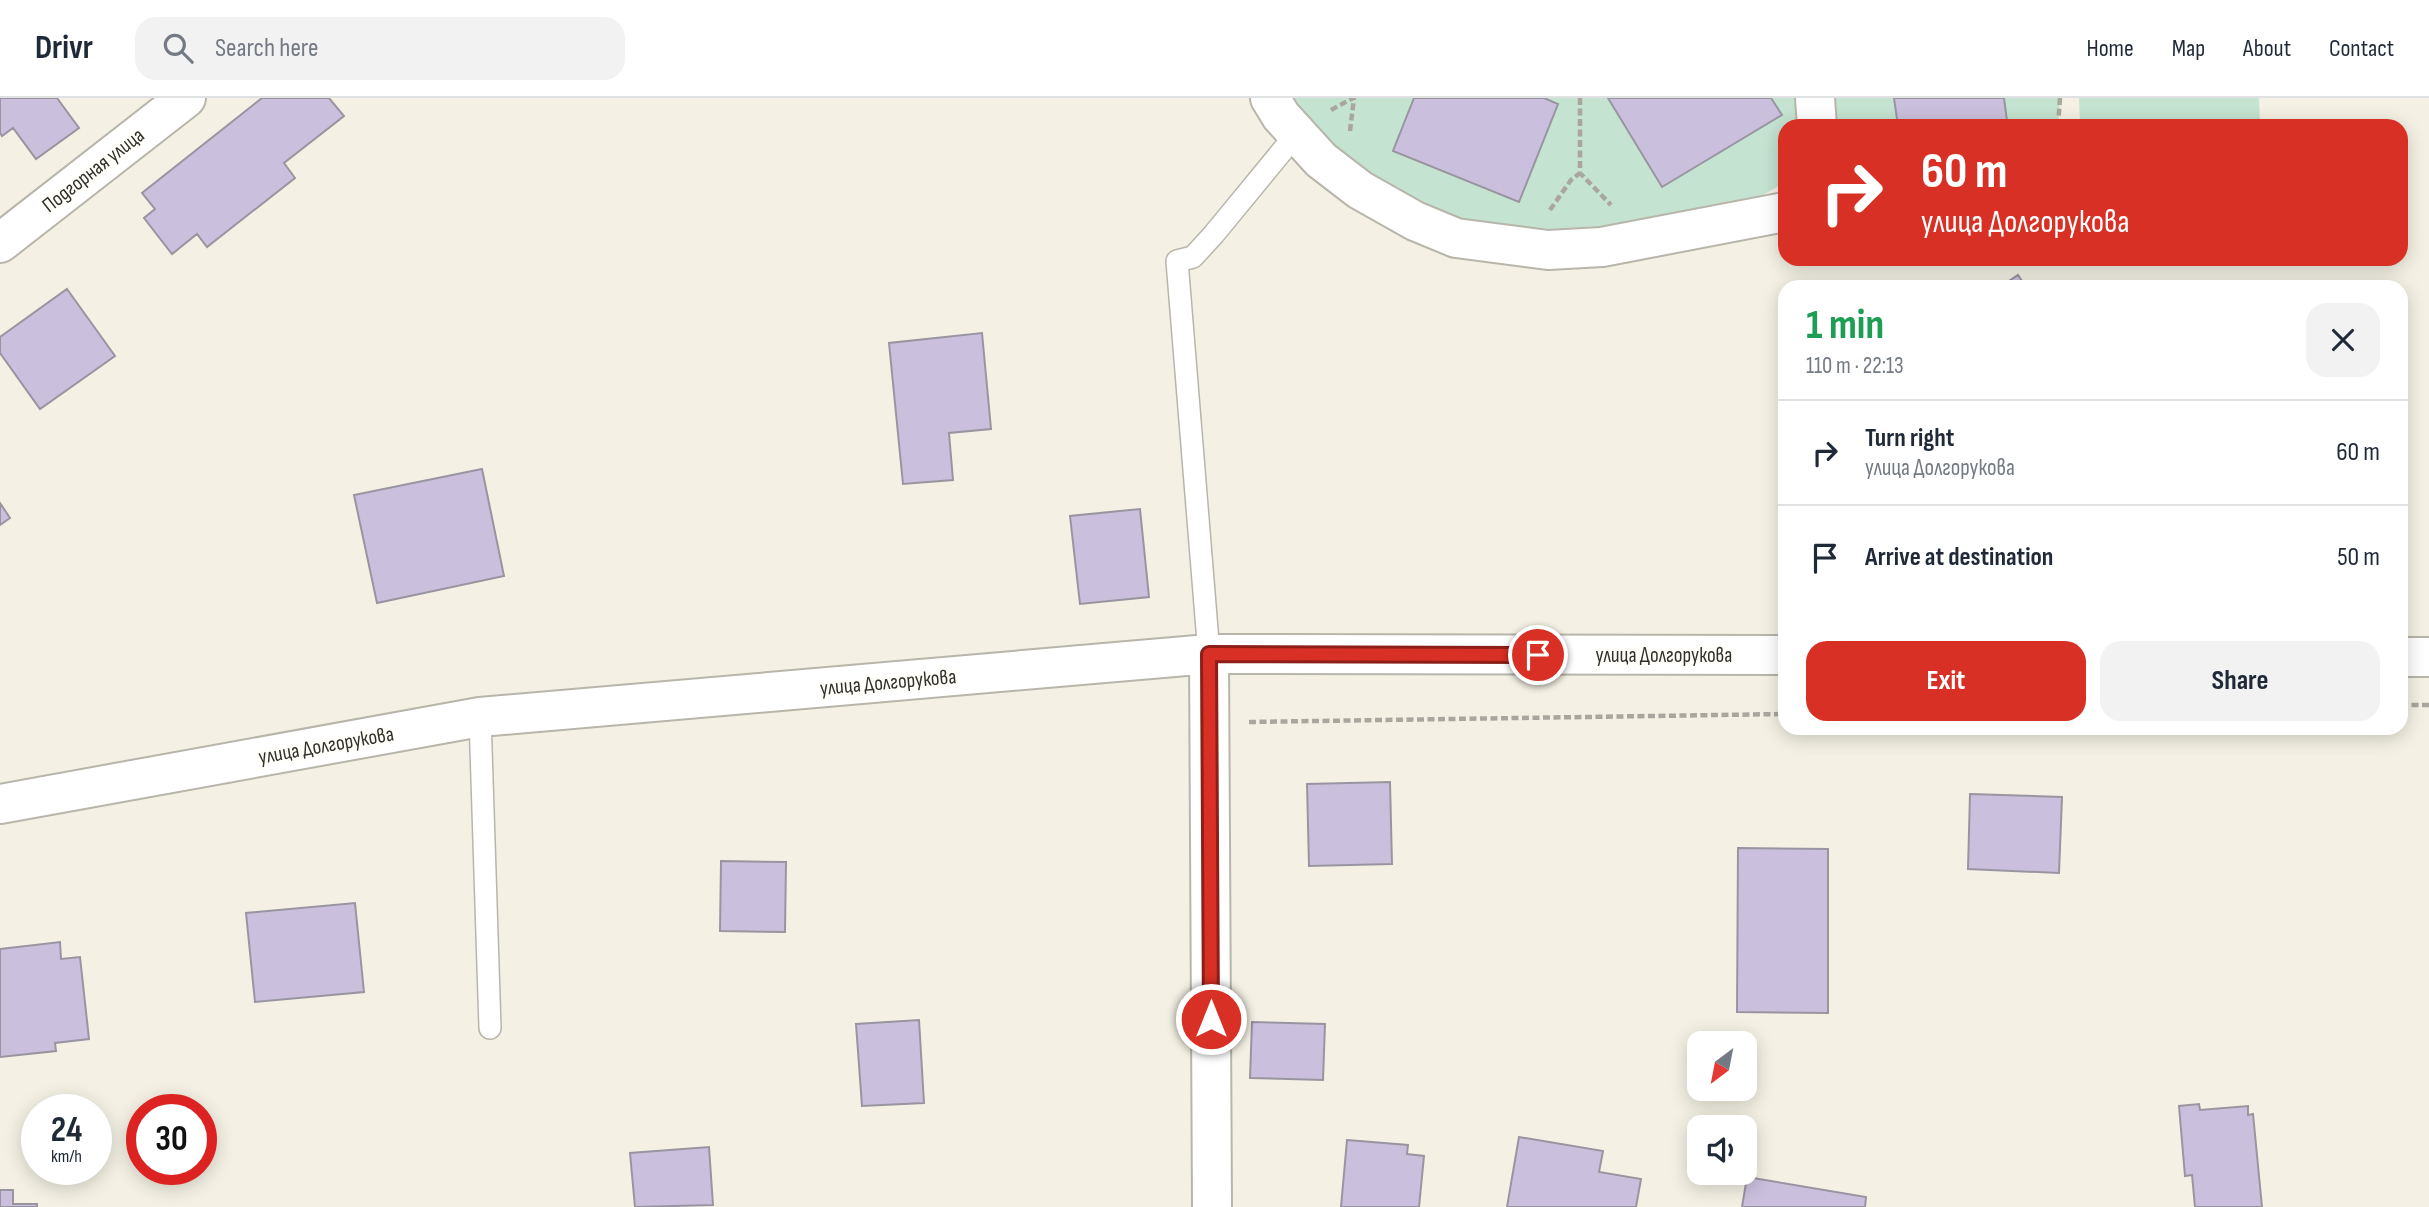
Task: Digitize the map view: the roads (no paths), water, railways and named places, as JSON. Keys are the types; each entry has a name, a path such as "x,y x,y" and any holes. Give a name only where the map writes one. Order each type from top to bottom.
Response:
{"street":[{"name":"Подгорная улица","path":"0,243 186,98"},
{"path":"1270,98 1321,160 1360,190 1415,221 1456,238 1548,250 1602,247 1778,213"},
{"path":"1815,98 1816,119"},
{"path":"1209,654 1212,1207"},
{"name":"улица Долгорукова","path":"0,804 480,717 1209,654 1778,655"},
{"path":"2408,657 2429,657"}],"lane":[{"path":"1209,654 1177,261 1193,257 1297,133"},
{"path":"480,717 490,1028"}]}
